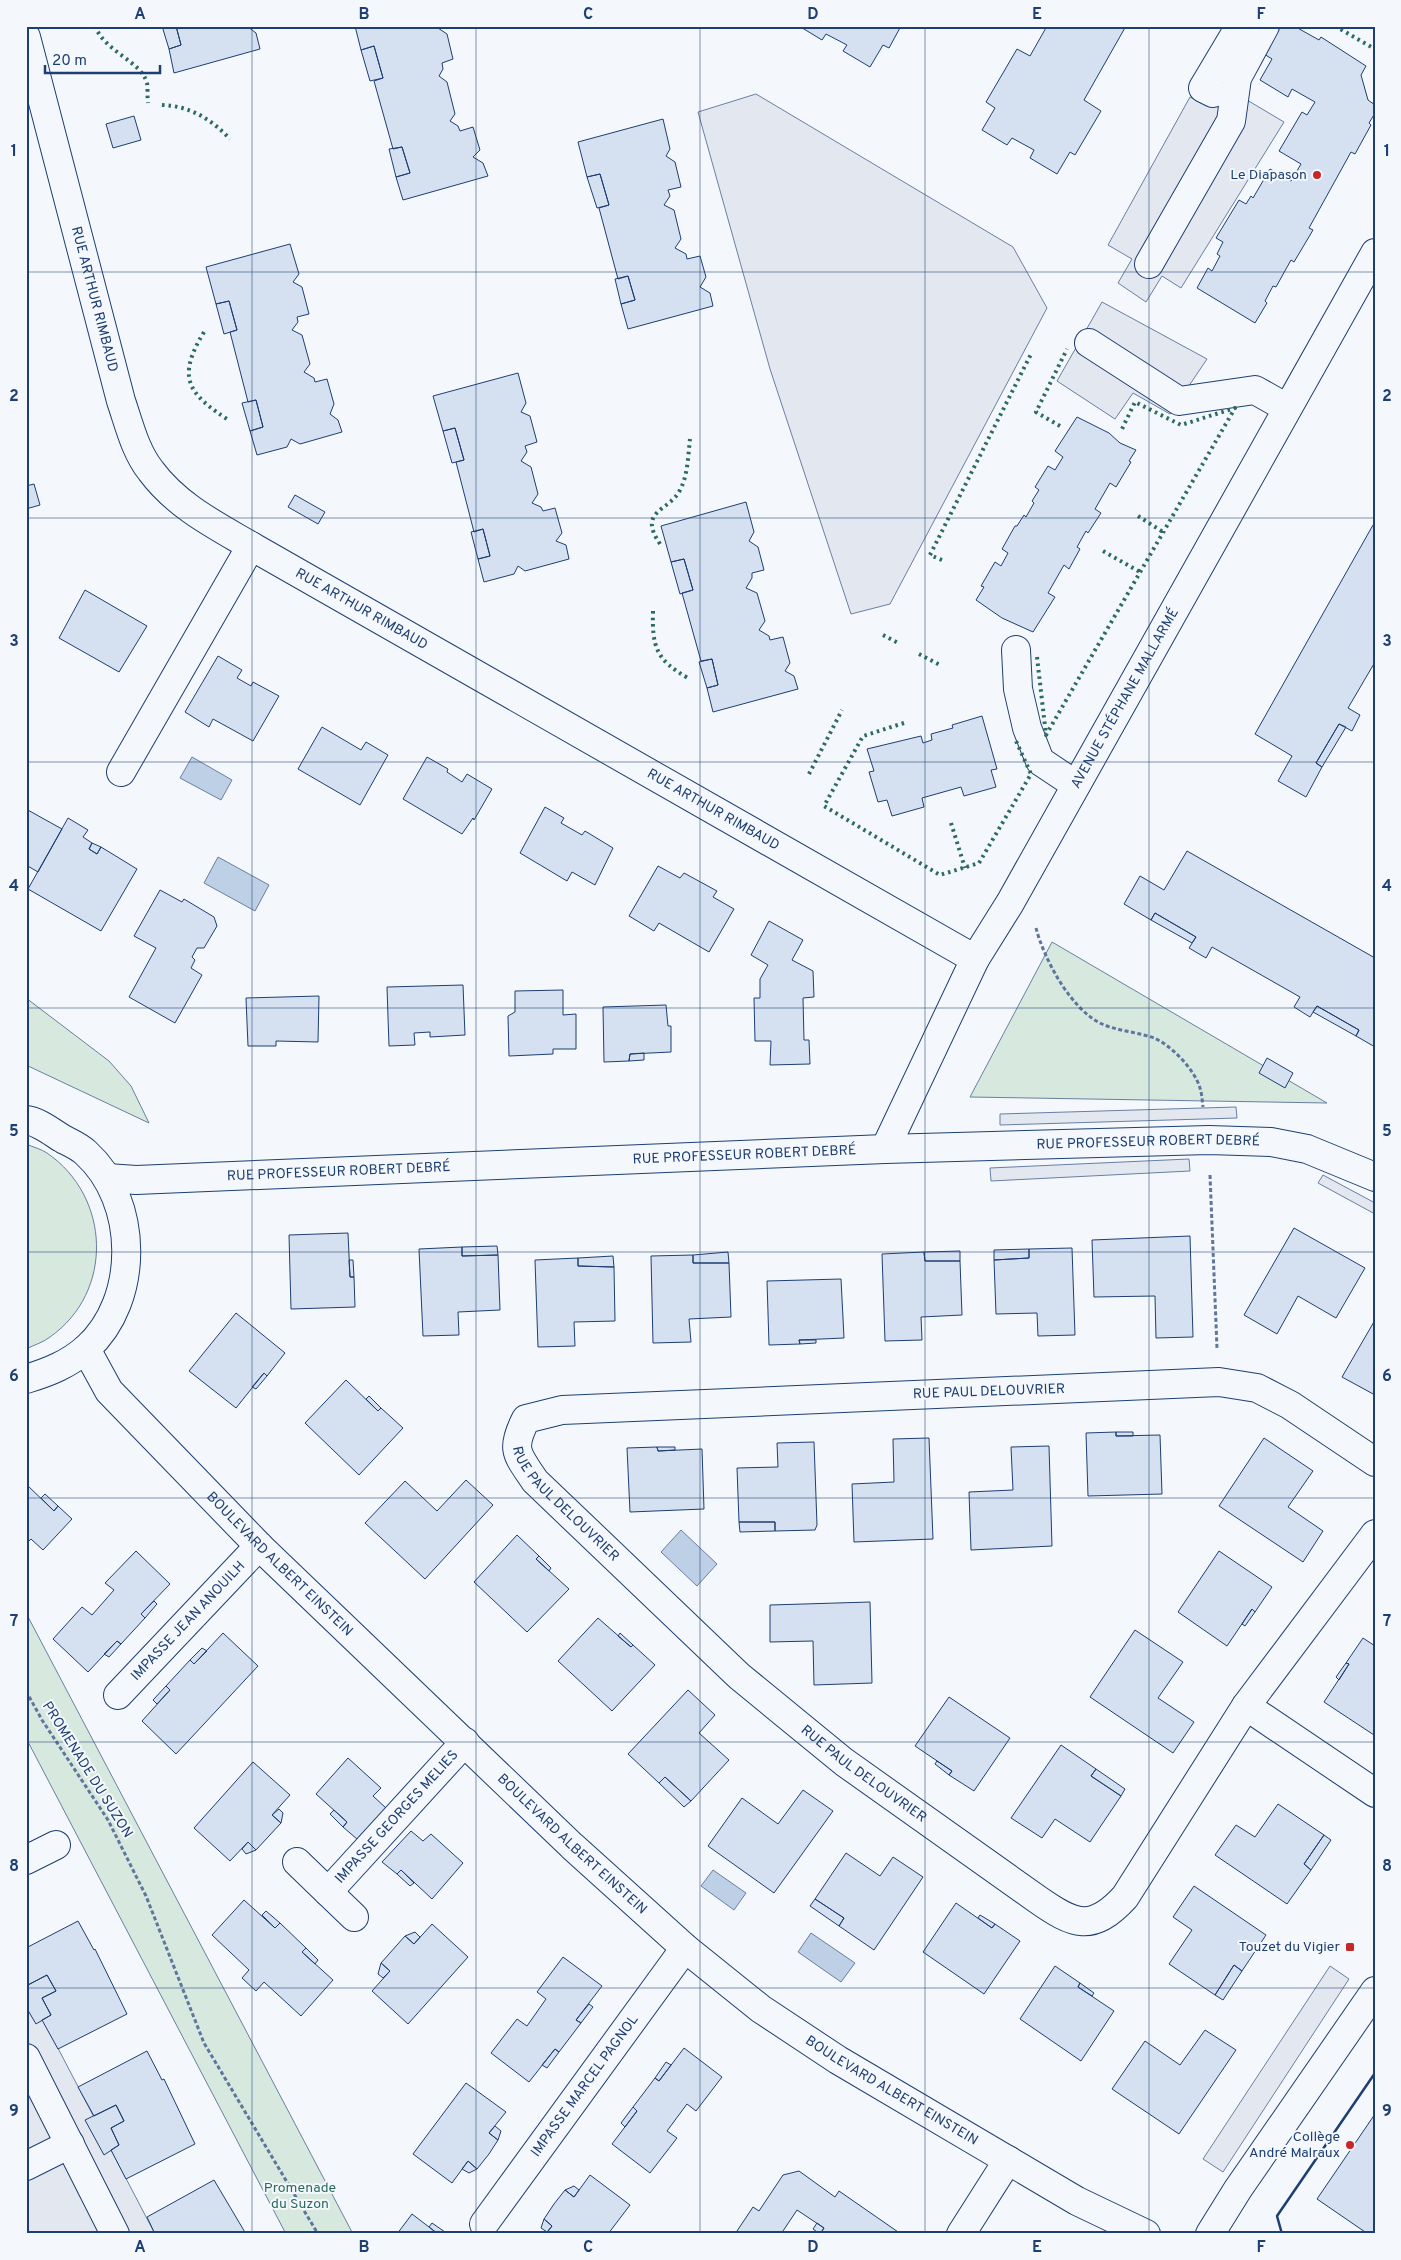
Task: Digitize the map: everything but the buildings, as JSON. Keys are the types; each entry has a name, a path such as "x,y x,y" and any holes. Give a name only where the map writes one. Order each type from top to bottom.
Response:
{"street":[{"path":"1213,93 1203,88 1240,26"},
{"path":"1149,264 1231,122 1237,78 1265,26"},
{"name":"RUE ARTHUR RIMBAUD","path":"26,36 121,401 133,437 150,470 171,494 196,514 251,546 975,959"},
{"name":"AVENUE STÉPHANE MALLARMÉ","path":"885,1149 975,959 1010,903 1375,253"},
{"path":"1089,343 1179,401 1255,390 1287,408"},
{"path":"121,772 251,546"},
{"path":"1016,650 1018,689 1027,728 1040,761 1076,785"},
{"path":"26,1120 86,1152 108,1178 127,1231 124,1287 116,1307 86,1349 53,1371 26,1379"},
{"name":"RUE PROFESSEUR ROBERT DEBRÉ","path":"108,1178 136,1180 885,1149 1209,1140 1271,1142 1307,1150 1375,1177"},
{"name":"BOULEVARD ALBERT EINSTEIN","path":"86,1349 108,1391 260,1546 572,1846 685,1948 761,2009 838,2060 1076,2201 1146,2234"},
{"name":"RUE PAUL DELOUVRIER","path":"1375,1462 1290,1405 1265,1392 1257,1388 1219,1382 562,1410 526,1419 518,1436 516,1453 535,1481 739,1676 844,1762 1043,1903 1070,1920 1087,1922 1099,1920 1113,1910 1125,1897 1246,1706 1375,1534"},
{"name":"IMPASSE JEAN ANOUILH","path":"118,1695 260,1546"},
{"path":"1246,1706 1375,1793"},
{"name":"IMPASSE GEORGES MELIES","path":"328,1892 465,1742"},
{"path":"26,1860 56,1845"},
{"name":"IMPASSE GEORGES MELIES","path":"297,1862 354,1917"},
{"name":"IMPASSE MARCEL PAGNOL","path":"484,2224 685,1948"},
{"path":"1210,2234 1238,2189 1375,1991"},
{"path":"26,2058 115,2234"},
{"path":"26,2166 70,2144"},
{"path":"961,2234 1008,2160"}],"path":[{"path":"1034,920 1048,961 1085,1014 1102,1024 1155,1039 1172,1051 1193,1073 1200,1087 1209,1140 1219,1382"},
{"name":"PROMENADE DU SUZON","path":"26,1691 42,1720 108,1820 146,1896 204,2043 318,2234"}],"green space":[{"path":"1052,942 1327,1103 970,1097"},
{"path":"26,998 109,1061 131,1086 149,1123 26,1065"},
{"path":"26,1144 47,1153 68,1172 83,1194 93,1219 96,1245 94,1271 86,1295 71,1318 48,1339 26,1349"},
{"name":"Promenade du Suzon","path":"26,1613 353,2234 286,2234 26,1738"}],"shaded area":[{"path":"1220,84 1284,122 1181,288 1162,276 1146,302 1118,283 1132,259 1108,245 1190,97 1207,106"},
{"path":"756,94 1013,247 1047,308 890,604 851,614 770,369 698,112"},
{"path":"1102,302 1207,359 1170,414 1133,393 1115,419 1057,381"},
{"path":"1236,1107 1237,1118 1000,1125 1000,1114"},
{"path":"1189,1159 1190,1171 991,1181 990,1168"},
{"path":"1323,1175 1375,1203 1375,1214 1318,1183"},
{"path":"1330,1966 1349,1979 1223,2172 1203,2159"},
{"path":"26,1987 155,2234 26,2234"}],"water":[{"path":"192,757 232,780 221,800 180,778"},
{"path":"218,857 269,885 255,911 204,883"},
{"path":"681,1530 717,1564 697,1586 661,1552"},
{"path":"713,1870 746,1893 734,1910 701,1886"},
{"path":"811,1933 855,1963 841,1982 798,1952"}],"hedge":[{"path":"95,26 106,43 138,68 143,75 147,83 148,103"},
{"path":"1335,26 1375,49"},
{"path":"162,105 191,111 215,125 230,139"},
{"path":"204,332 190,362 191,384 204,402 230,421"},
{"path":"1060,426 1036,412 1067,349"},
{"path":"942,560 930,555 1031,354"},
{"path":"1037,657 1046,735 1235,408 1181,425 1135,402 1121,431"},
{"path":"660,544 654,533 653,518 657,512 675,497 683,484 690,439"},
{"path":"1138,516 1163,532"},
{"path":"1103,551 1140,572"},
{"path":"653,611 655,643 658,651 669,665 688,678"},
{"path":"883,635 900,644"},
{"path":"919,654 940,665"},
{"path":"809,774 842,710"},
{"path":"904,723 863,736 824,806 940,875 979,863 1031,774 1016,741"},
{"path":"951,823 965,868"}],"wall":[{"path":"1282,2234 1277,2216 1375,2073"}],"place":[{"name":"Le Diapason","path":"1317,175"},
{"name":"Touzet du Vigier","path":"1350,1947"},
{"name":"Collège André Malraux","path":"1350,2145"}]}
